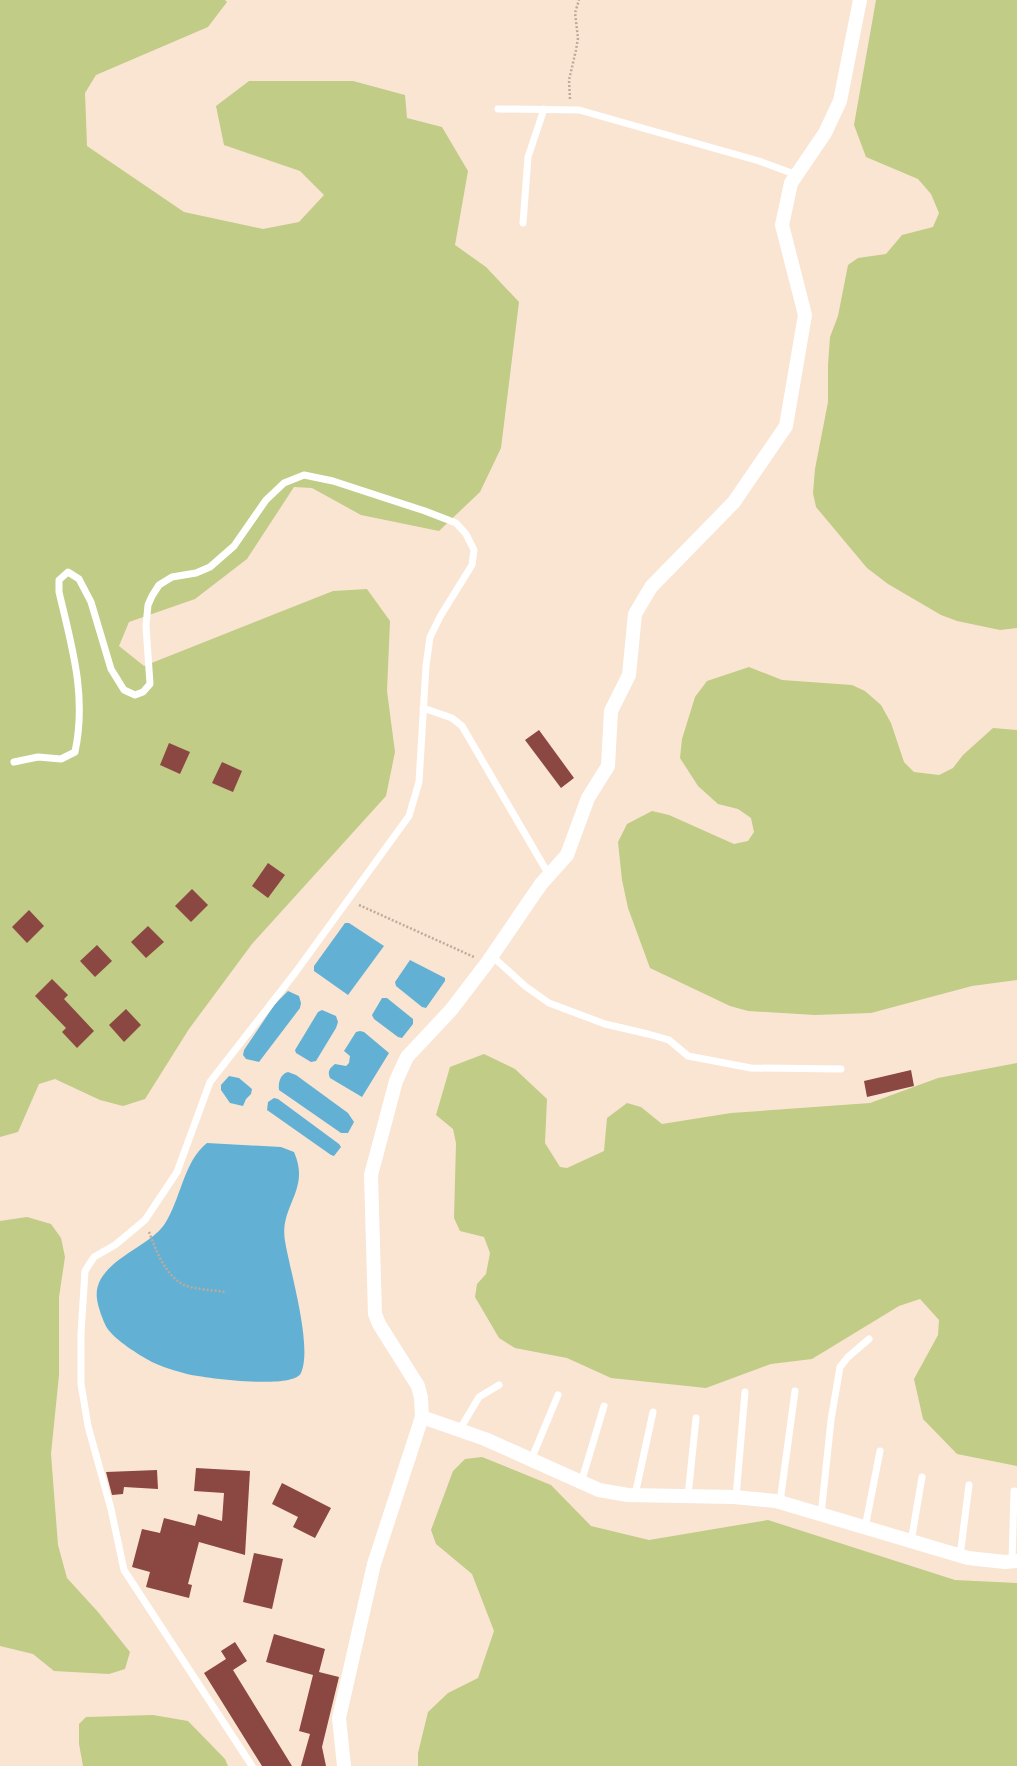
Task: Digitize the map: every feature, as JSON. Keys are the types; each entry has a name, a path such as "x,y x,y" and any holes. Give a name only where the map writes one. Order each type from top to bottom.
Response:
{"street":[{"path":"344,1766 339,1718 374,1564 422,1417 421,1398 418,1386 379,1324 375,1314 371,1175 396,1081 407,1057 451,1010 490,959 549,875 567,855 588,798 608,766 611,711 629,674 636,614 652,587 734,502 786,426 805,315 782,225 792,183 826,133 840,101 860,0"},
{"path":"422,1417 460,1429 599,1490 635,1495 736,1497 780,1502 960,1556 975,1559 1015,1562"}],"lane":[{"path":"498,109 579,110 759,160 797,175"},
{"path":"523,223 528,157 544,109"},
{"path":"14,762 38,757 61,759 75,752 78,738 80,692 77,671 59,592 59,580 68,572 79,579 91,602 111,669 124,690 135,695 143,692 150,684 146,626 148,605 159,585 172,577 196,573 210,567 234,546 266,500 284,482 304,475 334,481 425,511 456,523 466,534 474,550 472,565 441,614 430,637 426,666 419,782 409,816 295,973 210,1082 177,1172 145,1220 115,1245 94,1257 85,1271 81,1333 81,1377 88,1426 111,1509 124,1570 252,1766"},
{"path":"423,708 452,718 462,726 549,875"},
{"path":"490,959 549,1003 605,1024 669,1040 688,1056 751,1068 841,1069"},
{"path":"820,1515 831,1420 840,1367 848,1357 869,1339"},
{"path":"460,1429 479,1397 499,1385"},
{"path":"780,1502 795,1391"},
{"path":"736,1497 745,1392"},
{"path":"531,1460 558,1395"},
{"path":"581,1483 604,1406"},
{"path":"635,1495 653,1412"},
{"path":"688,1496 696,1418"},
{"path":"865,1528 880,1451"},
{"path":"911,1542 922,1477"},
{"path":"960,1556 969,1485"},
{"path":"1014,1491 1015,1562"}],"path":[{"path":"570,110 569,80 578,38 575,14 579,0"},
{"path":"347,900 490,959"},
{"path":"145,1220 158,1255 182,1284 225,1292"}],"green space":[{"path":"0,0 225,0 227,2 208,27 96,75 85,93 87,146 184,212 263,229 299,222 324,195 300,171 224,145 216,106 249,81 353,81 405,95 407,118 442,127 468,171 455,245 486,267 519,302 501,448 480,492 439,531 361,515 312,488 294,487 247,559 195,599 129,622 119,646 144,666 333,591 367,589 390,621 387,691 395,752 386,796 252,944 189,1029 145,1099 123,1106 100,1100 55,1079 39,1084 18,1132 0,1137"},
{"path":"876,0 1017,0 1017,628 1000,630 957,621 941,615 888,584 867,568 816,507 813,493 815,469 828,402 830,337 838,316 848,265 858,258 886,254 902,235 933,227 939,213 931,194 918,179 866,157 854,125"},
{"path":"749,667 782,680 852,685 865,691 881,705 891,723 904,762 914,772 939,775 953,768 963,755 993,728 1017,730 1017,980 972,986 871,1013 815,1015 748,1011 730,1006 650,968 628,908 622,880 618,842 627,824 652,811 669,815 734,844 748,841 754,832 751,818 738,809 718,804 698,786 680,758 682,739 695,697 707,681"},
{"path":"484,1054 515,1069 547,1099 545,1143 560,1167 567,1168 604,1151 607,1118 627,1103 641,1107 662,1124 731,1113 870,1103 938,1078 1017,1063 1017,1466 957,1454 923,1419 914,1379 938,1335 939,1320 920,1299 899,1306 812,1359 771,1364 706,1388 611,1378 567,1358 515,1348 499,1338 475,1297 477,1284 486,1274 490,1253 484,1237 460,1231 454,1218 456,1143 453,1129 436,1115 450,1067"},
{"path":"27,1217 51,1224 61,1238 65,1257 59,1297 59,1375 51,1454 58,1545 67,1578 98,1612 130,1652 125,1669 109,1674 54,1671 33,1654 0,1646 0,1221"},
{"path":"482,1457 551,1485 591,1526 649,1540 768,1520 955,1580 1017,1583 1017,1766 418,1766 418,1753 428,1712 448,1693 478,1678 494,1631 472,1574 436,1544 431,1530 453,1471 465,1459"},
{"path":"153,1715 188,1721 225,1759 228,1766 83,1766 79,1744 79,1724 86,1717"}],"water":[{"path":"345,923 349,923 384,946 348,995 314,971 314,966"},
{"path":"410,960 445,978 445,981 426,1008 422,1007 396,986 395,982"},
{"path":"288,991 299,996 301,1003 300,1008 259,1062 246,1059 243,1055 244,1050 275,1004"},
{"path":"382,998 387,998 413,1019 413,1024 402,1038 398,1037 374,1019 372,1015"},
{"path":"322,1010 336,1016 338,1022 336,1028 316,1061 311,1062 296,1053 295,1050 318,1012"},
{"path":"356,1032 364,1032 389,1053 362,1097 330,1078 329,1073 330,1068 335,1064 346,1066 349,1063 350,1056 344,1051"},
{"path":"288,1072 296,1075 348,1113 354,1122 348,1133 341,1133 279,1090 280,1079 285,1073"},
{"path":"229,1076 239,1078 252,1089 251,1094 246,1099 243,1106 230,1103 221,1090 221,1085"},
{"path":"274,1098 278,1099 339,1144 341,1147 334,1156 267,1110 268,1102"},
{"path":"207,1143 281,1147 294,1152 298,1165 299,1177 284,1229 285,1241 303,1328 304,1361 301,1373 295,1378 266,1382 228,1380 196,1376 160,1366 128,1347 111,1333 102,1318 97,1299 98,1286 103,1276 112,1266 146,1242 164,1225 175,1204 187,1171 199,1151"}],"building":[{"path":"539,730 574,778 561,788 525,740"},
{"path":"169,743 190,752 180,774 160,765"},
{"path":"222,762 242,771 233,792 212,783"},
{"path":"268,863 285,875 268,898 252,886"},
{"path":"192,889 208,905 191,922 175,906"},
{"path":"29,910 44,926 27,943 12,927"},
{"path":"148,926 164,942 146,958 131,942"},
{"path":"97,945 112,961 95,977 80,961"},
{"path":"52,979 68,995 64,999 94,1031 77,1048 62,1032 66,1028 35,996"},
{"path":"126,1009 141,1025 124,1042 109,1025"},
{"path":"911,1070 914,1086 867,1097 864,1081"},
{"path":"196,1468 250,1471 245,1555 199,1542 188,1584 192,1585 189,1598 146,1587 150,1572 132,1567 142,1529 160,1533 164,1518 195,1526 198,1514 222,1521 224,1493 194,1491"},
{"path":"157,1470 158,1489 124,1487 123,1494 112,1495 106,1472"},
{"path":"282,1483 331,1508 315,1538 293,1527 298,1517 272,1504"},
{"path":"254,1553 283,1559 272,1609 243,1602"},
{"path":"274,1634 325,1649 319,1672 339,1677 322,1747 326,1766 301,1766 310,1734 299,1731 313,1675 266,1662"},
{"path":"235,1642 247,1661 233,1670 292,1766 262,1766 204,1673 226,1659 221,1651"}]}
